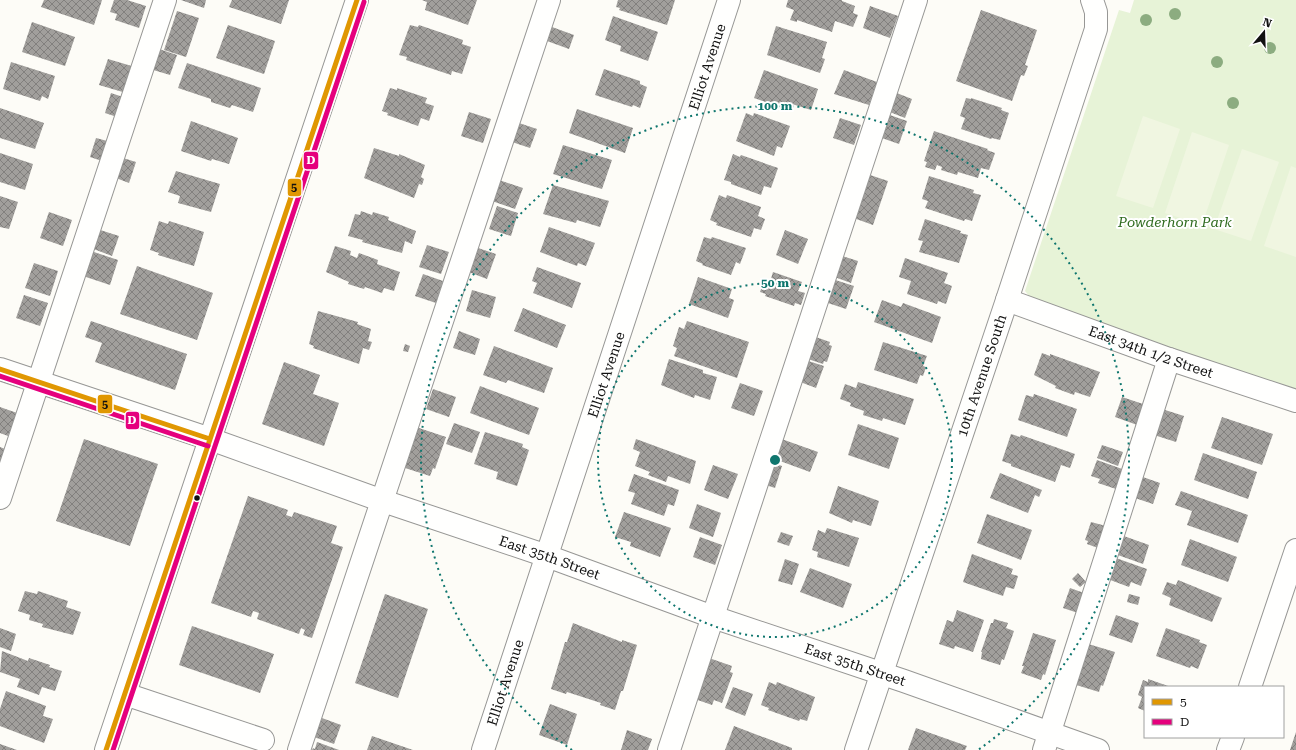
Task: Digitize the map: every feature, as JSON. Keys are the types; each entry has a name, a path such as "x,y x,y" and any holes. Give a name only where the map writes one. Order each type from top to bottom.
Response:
{"street":[{"path":"0,498 165,0"},
{"path":"106,750 357,0"},
{"path":"299,750 549,0"},
{"name":"Elliot Avenue","path":"483,750 729,0"},
{"path":"669,750 916,0"},
{"name":"10th Avenue South","path":"856,750 1096,29 1096,12 1092,0"},
{"name":"East 34th 1/2 Street","path":"1007,300 1169,359 1296,401"},
{"path":"1047,742 1169,359"},
{"name":"East 35th Street","path":"0,368 383,501 547,556 713,617 882,673 1047,742 1098,750"},
{"path":"1250,686 1296,550"},
{"path":"125,694 263,740"},
{"path":"1228,750 1233,738"}],"green space":[{"name":"Powderhorn Park","path":"1134,0 1296,0 1296,392 1034,302 1025,291 1119,10 1130,13"},
{"path":"1143,116 1180,129 1153,208 1116,196"},
{"path":"1192,132 1229,145 1202,225 1165,213"},
{"path":"1242,149 1279,162 1251,241 1214,229"},
{"path":"1291,166 1296,168 1296,257 1264,246"}],"building":[{"path":"44,0 102,0 94,25 41,7"},
{"path":"114,0 127,0 146,6 139,28 115,20 117,14 110,12"},
{"path":"181,0 206,0 204,8"},
{"path":"232,0 289,0 281,24 229,7"},
{"path":"422,0 477,0 468,25 425,10 427,2"},
{"path":"618,0 675,0 667,25 619,10 620,8 616,7"},
{"path":"788,0 842,0 855,6 853,13 858,15 853,27 835,21 832,32 797,20 797,22 790,20 794,10 786,7"},
{"path":"870,6 898,16 890,38 863,28"},
{"path":"981,10 1037,30 1025,65 1028,66 1024,76 1021,75 1012,101 956,81"},
{"path":"177,11 199,18 186,57 164,50"},
{"path":"613,16 658,32 648,61 620,51 621,46 605,40"},
{"path":"32,22 75,37 65,66 22,52"},
{"path":"228,25 275,41 264,74 216,58"},
{"path":"410,25 418,27 419,25 463,40 462,44 471,47 462,74 452,71 451,75 406,60 407,57 399,55"},
{"path":"776,26 827,42 822,58 825,59 820,73 767,55"},
{"path":"552,27 574,35 569,49 547,41"},
{"path":"156,48 177,55 170,75 150,69"},
{"path":"108,59 135,67 126,93 99,85"},
{"path":"11,62 55,76 48,99 42,96 40,101 3,89"},
{"path":"187,63 261,88 253,112 232,105 230,108 211,102 211,99 178,88"},
{"path":"604,69 640,81 640,84 647,87 640,108 633,105 632,107 595,95"},
{"path":"764,70 818,89 811,110 792,104 790,111 754,98"},
{"path":"844,70 877,82 869,105 834,94"},
{"path":"390,88 397,90 397,88 427,98 425,103 434,106 429,121 421,118 418,126 387,115 388,113 382,111"},
{"path":"889,90 912,99 905,118 882,109"},
{"path":"111,93 126,98 120,118 105,113"},
{"path":"966,98 971,98 1002,108 1001,110 1009,113 1000,140 991,139 961,129 965,118 960,116"},
{"path":"0,108 44,123 35,149 0,138"},
{"path":"577,109 633,128 625,153 569,133"},
{"path":"469,112 491,119 483,143 461,136"},
{"path":"746,113 753,116 754,113 790,126 782,148 777,146 774,156 736,141"},
{"path":"884,113 907,121 899,144 876,136"},
{"path":"840,118 861,125 854,145 833,138"},
{"path":"191,121 238,138 229,164 212,159 211,161 181,151"},
{"path":"516,122 537,129 530,148 509,141"},
{"path":"934,131 988,149 987,150 995,153 989,170 981,168 978,178 958,172 957,175 941,170 942,167 937,165 935,170 925,167 927,162 924,161"},
{"path":"96,138 111,142 105,162 90,157"},
{"path":"563,145 612,160 602,189 553,174"},
{"path":"374,148 399,156 399,154 425,165 421,177 424,179 422,185 419,184 414,198 364,178"},
{"path":"0,153 33,164 25,190 0,182"},
{"path":"733,154 740,157 741,155 778,168 771,188 764,186 761,195 724,180"},
{"path":"123,158 136,162 129,183 116,178"},
{"path":"176,171 220,184 211,212 178,203 180,196 168,192"},
{"path":"864,173 888,181 873,225 848,216"},
{"path":"929,176 974,190 973,193 981,195 972,221 965,219 964,221 925,208 928,201 922,199"},
{"path":"499,180 523,188 515,209 492,201"},
{"path":"553,185 609,201 600,227 577,220 576,223 543,214"},
{"path":"719,195 726,198 727,195 761,207 758,216 765,219 761,230 754,228 751,237 716,225 717,223 710,220"},
{"path":"0,196 18,202 9,229 0,227"},
{"path":"497,206 518,213 511,236 489,229"},
{"path":"361,211 372,215 373,212 389,217 388,220 416,231 412,244 405,241 402,253 362,242 363,240 348,236 355,214 360,215"},
{"path":"49,212 72,220 63,246 40,238"},
{"path":"925,219 961,231 960,233 968,235 959,263 919,252 923,241 918,240"},
{"path":"159,221 168,224 169,221 204,232 194,266 158,255 159,253 150,250"},
{"path":"549,227 595,243 586,266 578,263 577,266 540,252"},
{"path":"97,229 119,236 112,256 91,248"},
{"path":"785,230 808,239 798,264 776,255"},
{"path":"704,237 711,239 712,237 746,248 740,264 736,262 731,275 702,265 703,264 696,261"},
{"path":"427,245 449,252 441,274 419,267"},
{"path":"335,246 351,251 350,255 357,258 359,253 378,260 377,264 400,272 394,291 384,288 382,293 365,287 364,289 348,284 349,282 326,272"},
{"path":"475,247 496,254 487,279 466,271"},
{"path":"88,250 118,260 110,285 80,275"},
{"path":"836,254 858,261 851,283 829,275"},
{"path":"905,258 948,273 944,283 952,286 946,304 938,301 937,304 907,294 911,281 899,277"},
{"path":"34,263 58,271 50,296 25,288"},
{"path":"137,266 213,293 197,340 120,314"},
{"path":"537,267 581,283 572,308 533,293 537,283 532,281"},
{"path":"773,272 802,282 798,291 805,293 801,305 795,303 794,306 765,296 766,294 760,292 764,280 770,282"},
{"path":"423,274 443,281 436,303 415,296"},
{"path":"698,277 732,289 729,298 734,300 728,318 689,304"},
{"path":"826,277 854,286 846,309 819,300"},
{"path":"472,290 496,297 490,318 466,311"},
{"path":"24,295 48,303 40,326 16,318"},
{"path":"882,300 901,307 903,303 941,317 932,343 874,322"},
{"path":"523,308 566,325 557,348 514,331"},
{"path":"318,311 358,322 357,324 371,329 368,341 372,342 369,350 363,348 359,364 313,348 314,346 309,344"},
{"path":"91,321 187,354 175,390 95,362 102,343 85,337"},
{"path":"687,321 749,342 737,378 674,356 677,348 673,346 679,327 684,329"},
{"path":"459,331 480,339 475,355 453,348"},
{"path":"810,335 830,342 829,345 832,346 827,362 824,361 823,364 802,357"},
{"path":"883,342 927,356 923,366 926,367 923,376 920,375 917,384 874,370"},
{"path":"405,344 410,346 408,352 403,351"},
{"path":"494,346 553,368 544,393 508,380 506,383 483,375"},
{"path":"1042,353 1050,356 1050,354 1100,372 1090,397 1075,392 1074,395 1055,388 1056,386 1034,375"},
{"path":"669,359 703,370 703,373 717,377 710,400 695,395 694,398 661,385"},
{"path":"802,359 824,366 816,388 795,380"},
{"path":"284,362 320,375 313,394 339,403 324,446 262,424"},
{"path":"858,382 914,399 905,425 883,418 882,421 863,415 864,411 850,406 851,403 840,399 845,384 856,388"},
{"path":"740,383 763,391 754,416 731,408"},
{"path":"480,386 539,408 529,435 470,413"},
{"path":"433,389 456,397 449,417 426,409"},
{"path":"1034,394 1077,409 1067,437 1018,420 1026,395 1033,397"},
{"path":"1122,397 1146,405 1140,426 1115,417"},
{"path":"0,407 17,413 8,436 0,433"},
{"path":"1162,409 1184,416 1176,442 1154,435"},
{"path":"1222,417 1273,434 1262,465 1211,448"},
{"path":"454,423 480,432 472,453 446,444"},
{"path":"858,424 899,438 889,469 848,455"},
{"path":"416,427 446,437 435,469 433,468 430,476 405,468 408,458 406,457"},
{"path":"485,432 523,444 522,447 529,450 517,486 496,479 498,472 474,464"},
{"path":"1011,434 1020,437 1021,435 1075,454 1070,468 1061,465 1055,482 1011,466 1011,464 1002,461"},
{"path":"776,437 818,452 810,472 769,457"},
{"path":"84,439 158,464 130,546 56,521"},
{"path":"636,439 696,461 690,484 668,476 666,482 648,475 650,472 635,466 640,452 633,449"},
{"path":"1102,445 1123,452 1118,466 1097,458"},
{"path":"0,447 5,449 0,464"},
{"path":"1203,453 1257,472 1248,499 1194,480"},
{"path":"1097,460 1125,470 1119,490 1098,483 1100,479 1091,476"},
{"path":"768,461 782,466 775,488 760,483"},
{"path":"713,465 738,474 728,499 704,490"},
{"path":"1000,473 1042,490 1039,497 1035,495 1028,513 990,498"},
{"path":"634,474 679,490 674,506 668,504 664,516 631,504 635,493 628,491"},
{"path":"1140,476 1160,483 1153,504 1132,497"},
{"path":"838,486 879,501 871,526 853,520 852,523 829,513"},
{"path":"1181,491 1248,515 1238,543 1187,525 1192,511 1175,505"},
{"path":"248,496 288,510 286,515 292,517 294,512 337,526 331,543 343,547 312,638 303,635 305,630 301,628 299,634 257,619 259,613 253,611 251,617 211,603"},
{"path":"697,504 721,513 713,537 689,528"},
{"path":"624,512 671,528 660,557 630,546 631,542 615,537"},
{"path":"987,514 1032,530 1021,560 977,543"},
{"path":"1091,522 1106,526 1098,548 1087,544 1088,541 1085,540"},
{"path":"827,528 859,538 849,567 817,557 818,552 812,550 818,530 825,533"},
{"path":"781,532 793,536 789,546 777,542"},
{"path":"1121,535 1149,545 1143,564 1115,554"},
{"path":"700,537 722,545 715,565 693,557"},
{"path":"1190,539 1237,557 1228,582 1181,565"},
{"path":"972,554 1013,569 1011,574 1018,576 1014,589 1006,587 1003,596 963,582"},
{"path":"1113,557 1147,569 1141,586 1131,582 1129,587 1105,578"},
{"path":"785,559 799,564 792,585 778,581"},
{"path":"810,568 852,584 843,608 800,592"},
{"path":"1078,573 1086,582 1080,587 1072,579"},
{"path":"1178,580 1222,598 1212,622 1169,605 1171,598 1162,594 1167,582 1176,585"},
{"path":"1070,588 1084,593 1078,613 1063,608"},
{"path":"25,591 37,594 38,591 68,601 66,607 81,612 73,635 42,627 43,624 29,620 30,615 18,611"},
{"path":"385,594 428,609 398,698 355,683"},
{"path":"1129,594 1140,597 1138,605 1127,602"},
{"path":"957,610 984,620 973,652 955,646 954,649 939,644 947,620 953,622"},
{"path":"1116,615 1139,623 1132,643 1109,635"},
{"path":"994,619 1008,623 1006,628 1014,631 1004,660 1002,659 1000,665 981,659 981,652 991,623 993,623"},
{"path":"573,623 622,642 622,640 637,645 623,691 621,691 615,710 600,705 601,703 567,692 566,694 551,689 565,642 567,642"},
{"path":"192,626 274,654 260,693 179,665"},
{"path":"0,628 16,634 11,651 0,647"},
{"path":"1166,628 1200,640 1199,642 1207,645 1198,669 1191,666 1190,668 1156,656"},
{"path":"1033,633 1056,640 1045,675 1043,674 1041,680 1021,673"},
{"path":"1085,643 1115,652 1103,686 1101,685 1099,692 1073,684"},
{"path":"2,651 28,661 29,658 50,665 49,667 62,671 55,691 42,687 39,695 17,687 20,679 0,672"},
{"path":"709,658 732,666 730,672 733,673 722,703 714,700 712,705 692,698"},
{"path":"1148,679 1168,686 1144,686 1144,711 1138,708 1142,697 1138,695 1143,680 1148,682"},
{"path":"769,682 776,685 777,682 815,697 807,721 800,719 799,721 768,710 769,708 761,705"},
{"path":"733,687 753,694 745,716 725,708"},
{"path":"6,691 46,706 43,716 53,719 44,743 0,726 0,709"},
{"path":"550,704 577,714 567,745 539,735"},
{"path":"322,718 341,725 334,744 314,737"},
{"path":"734,726 792,748 792,750 725,750"},
{"path":"916,728 967,746 965,750 908,750"},
{"path":"627,730 652,739 648,750 621,750"},
{"path":"1296,732 1296,750 1290,750"},
{"path":"372,736 413,750 367,750"},
{"path":"317,742 339,750 312,750 313,748 315,749"},
{"path":"0,744 17,750 0,750"}],"transit line":[{"name":"5","path":"106,750 357,0"},
{"name":"D","path":"113,750 364,2"},
{"name":"5","path":"0,369 210,439"},
{"name":"D","path":"0,376 208,446"}]}
